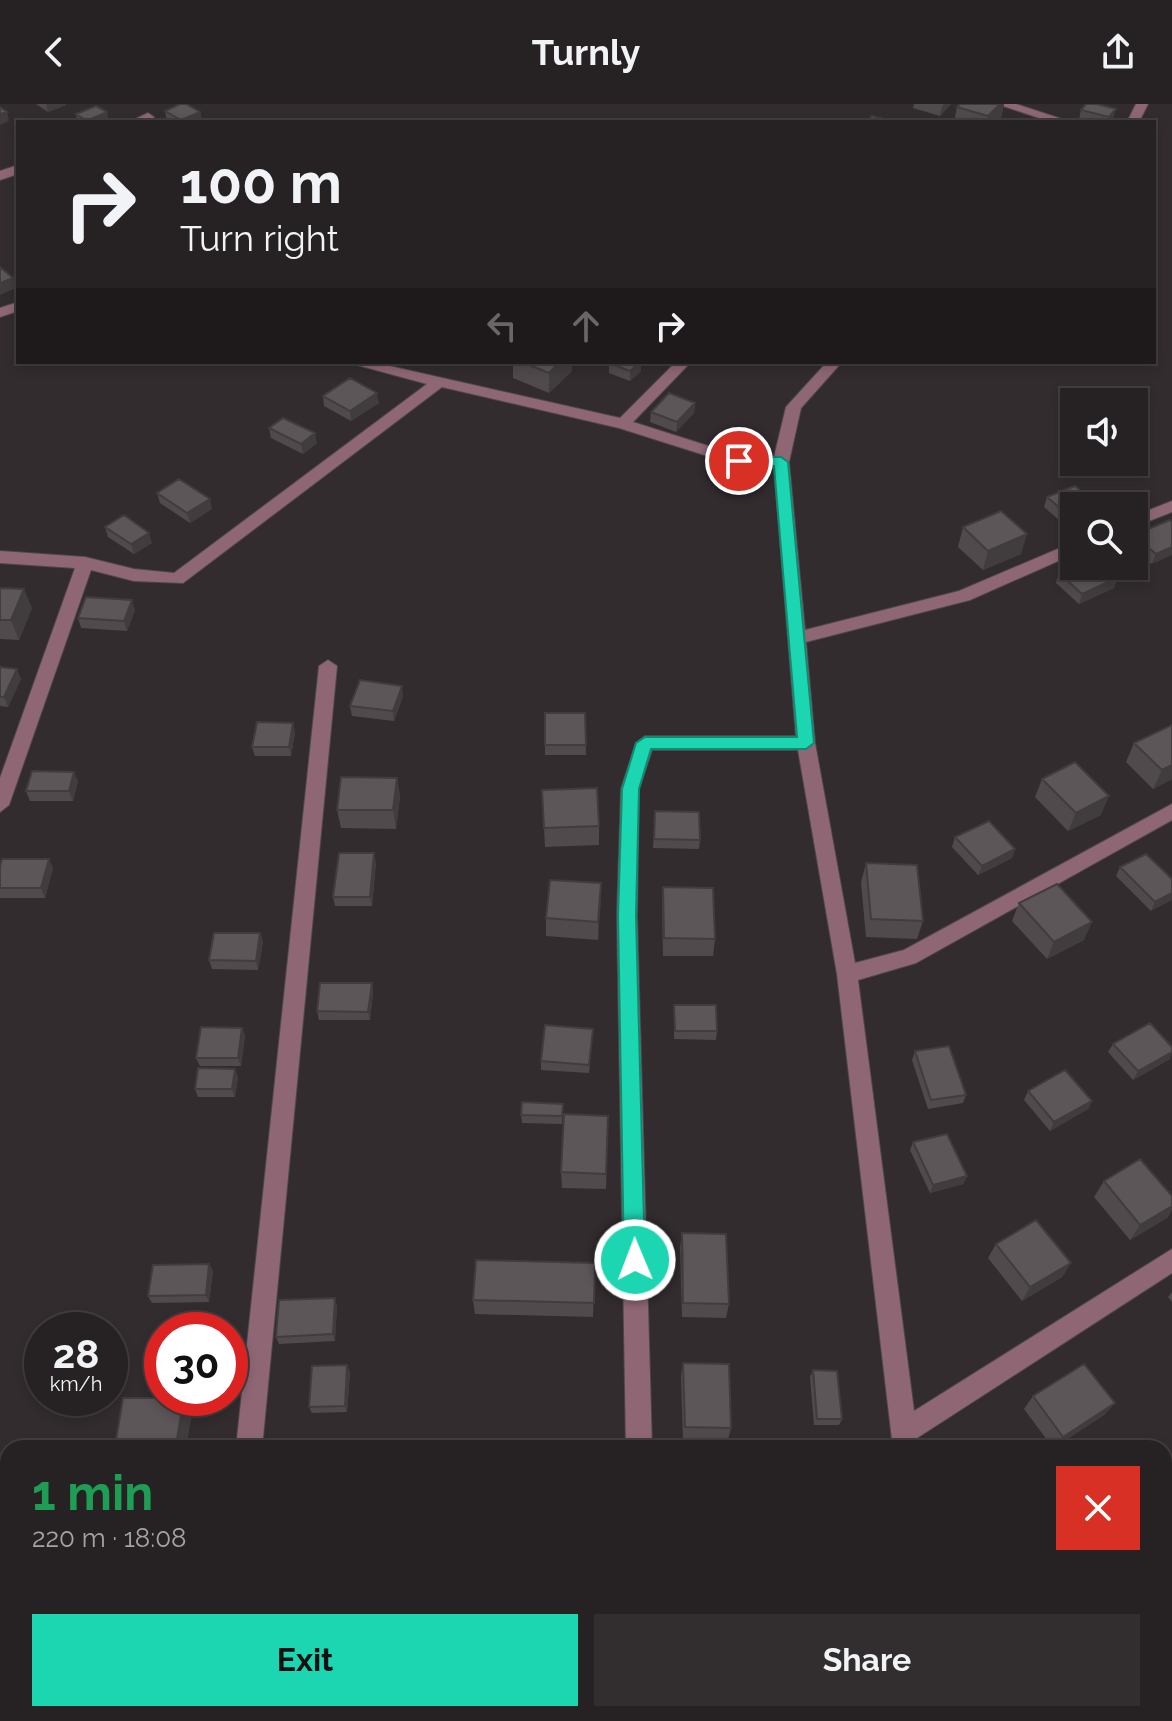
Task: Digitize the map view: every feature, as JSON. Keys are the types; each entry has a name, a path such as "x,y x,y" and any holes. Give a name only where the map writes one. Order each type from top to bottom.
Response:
{"street":[{"path":"1003,104 1044,119"},
{"path":"361,364 436,384 623,424 739,461 781,462"},
{"path":"623,424 682,364"},
{"path":"833,364 794,407 781,462 806,743 847,974 905,1440 1172,1260"},
{"path":"0,557 85,563 134,575 177,579 436,384"},
{"path":"1148,516 1172,506"},
{"path":"796,638 964,596 1060,554"},
{"path":"0,805 85,563"},
{"path":"250,1440 328,666"},
{"path":"639,1440 627,931 630,789 645,743 806,743"},
{"path":"847,974 909,957 1172,811"}],"building":[{"path":"180,104 200,112 181,120 165,111"},
{"path":"960,104 1000,104 988,116 957,107"},
{"path":"1086,104 1116,109 1109,117 1081,110"},
{"path":"96,106 107,112 89,120 76,114"},
{"path":"0,267 13,278 0,283"},
{"path":"527,364 558,364 549,373"},
{"path":"612,364 638,364 630,371"},
{"path":"350,378 377,393 350,411 323,396"},
{"path":"669,393 695,403 677,422 651,412"},
{"path":"283,418 315,433 301,444 269,428"},
{"path":"179,479 210,499 187,513 157,493"},
{"path":"1075,486 1082,492 1060,492 1060,508 1047,497"},
{"path":"1001,511 1027,534 988,551 963,527"},
{"path":"124,515 149,533 131,544 105,527"},
{"path":"1170,520 1172,547 1156,554 1148,547 1148,529"},
{"path":"1067,580 1113,580 1082,594"},
{"path":"0,588 24,589 11,620 0,620"},
{"path":"86,597 132,600 124,621 78,618"},
{"path":"0,667 17,669 4,697 0,697"},
{"path":"360,680 402,686 393,711 350,706"},
{"path":"545,713 585,713 586,745 545,745"},
{"path":"257,722 293,723 289,747 252,747"},
{"path":"1172,725 1172,765 1162,770 1134,743"},
{"path":"1075,762 1109,796 1076,813 1042,779"},
{"path":"32,771 74,772 69,791 26,791"},
{"path":"341,777 397,778 393,810 337,810"},
{"path":"597,788 599,826 544,828 542,790"},
{"path":"655,811 699,812 700,840 654,839"},
{"path":"989,821 1015,849 982,866 955,837"},
{"path":"339,853 374,853 370,897 333,897"},
{"path":"1146,854 1172,879 1172,893 1155,902 1120,867"},
{"path":"2,859 49,859 41,888 0,888"},
{"path":"866,863 917,865 923,921 871,919"},
{"path":"550,880 601,883 598,922 546,918"},
{"path":"1057,884 1092,922 1054,942 1019,903"},
{"path":"663,887 713,888 715,939 664,938"},
{"path":"214,933 260,933 256,961 209,960"},
{"path":"320,983 372,983 368,1012 317,1011"},
{"path":"674,1005 716,1005 717,1031 675,1031"},
{"path":"1150,1023 1172,1047 1172,1052 1138,1071 1113,1044"},
{"path":"545,1025 593,1029 589,1065 541,1061"},
{"path":"201,1027 242,1028 238,1058 196,1058"},
{"path":"949,1046 966,1095 931,1100 915,1051"},
{"path":"198,1068 235,1069 232,1089 195,1089"},
{"path":"1065,1070 1092,1101 1054,1122 1028,1091"},
{"path":"522,1102 563,1104 562,1116 521,1115"},
{"path":"564,1114 608,1116 606,1174 561,1172"},
{"path":"947,1134 967,1176 933,1185 913,1142"},
{"path":"1140,1159 1172,1196 1172,1206 1140,1225 1104,1181"},
{"path":"1036,1220 1071,1263 1030,1287 996,1244"},
{"path":"682,1233 726,1234 729,1304 683,1303"},
{"path":"476,1260 595,1263 594,1303 473,1300"},
{"path":"209,1264 206,1295 148,1296 153,1265"},
{"path":"335,1298 333,1334 276,1337 279,1300"},
{"path":"683,1363 729,1364 731,1428 685,1427"},
{"path":"1084,1364 1115,1403 1063,1437 1033,1396"},
{"path":"347,1365 345,1406 309,1407 312,1366"},
{"path":"813,1370 837,1371 842,1419 817,1419"},
{"path":"128,1398 144,1398 144,1416 181,1416 177,1440 116,1440 120,1416 128,1416"}],"route":[{"path":"635,1260 627,916 630,789 645,743 806,743 781,462 739,461"}]}
